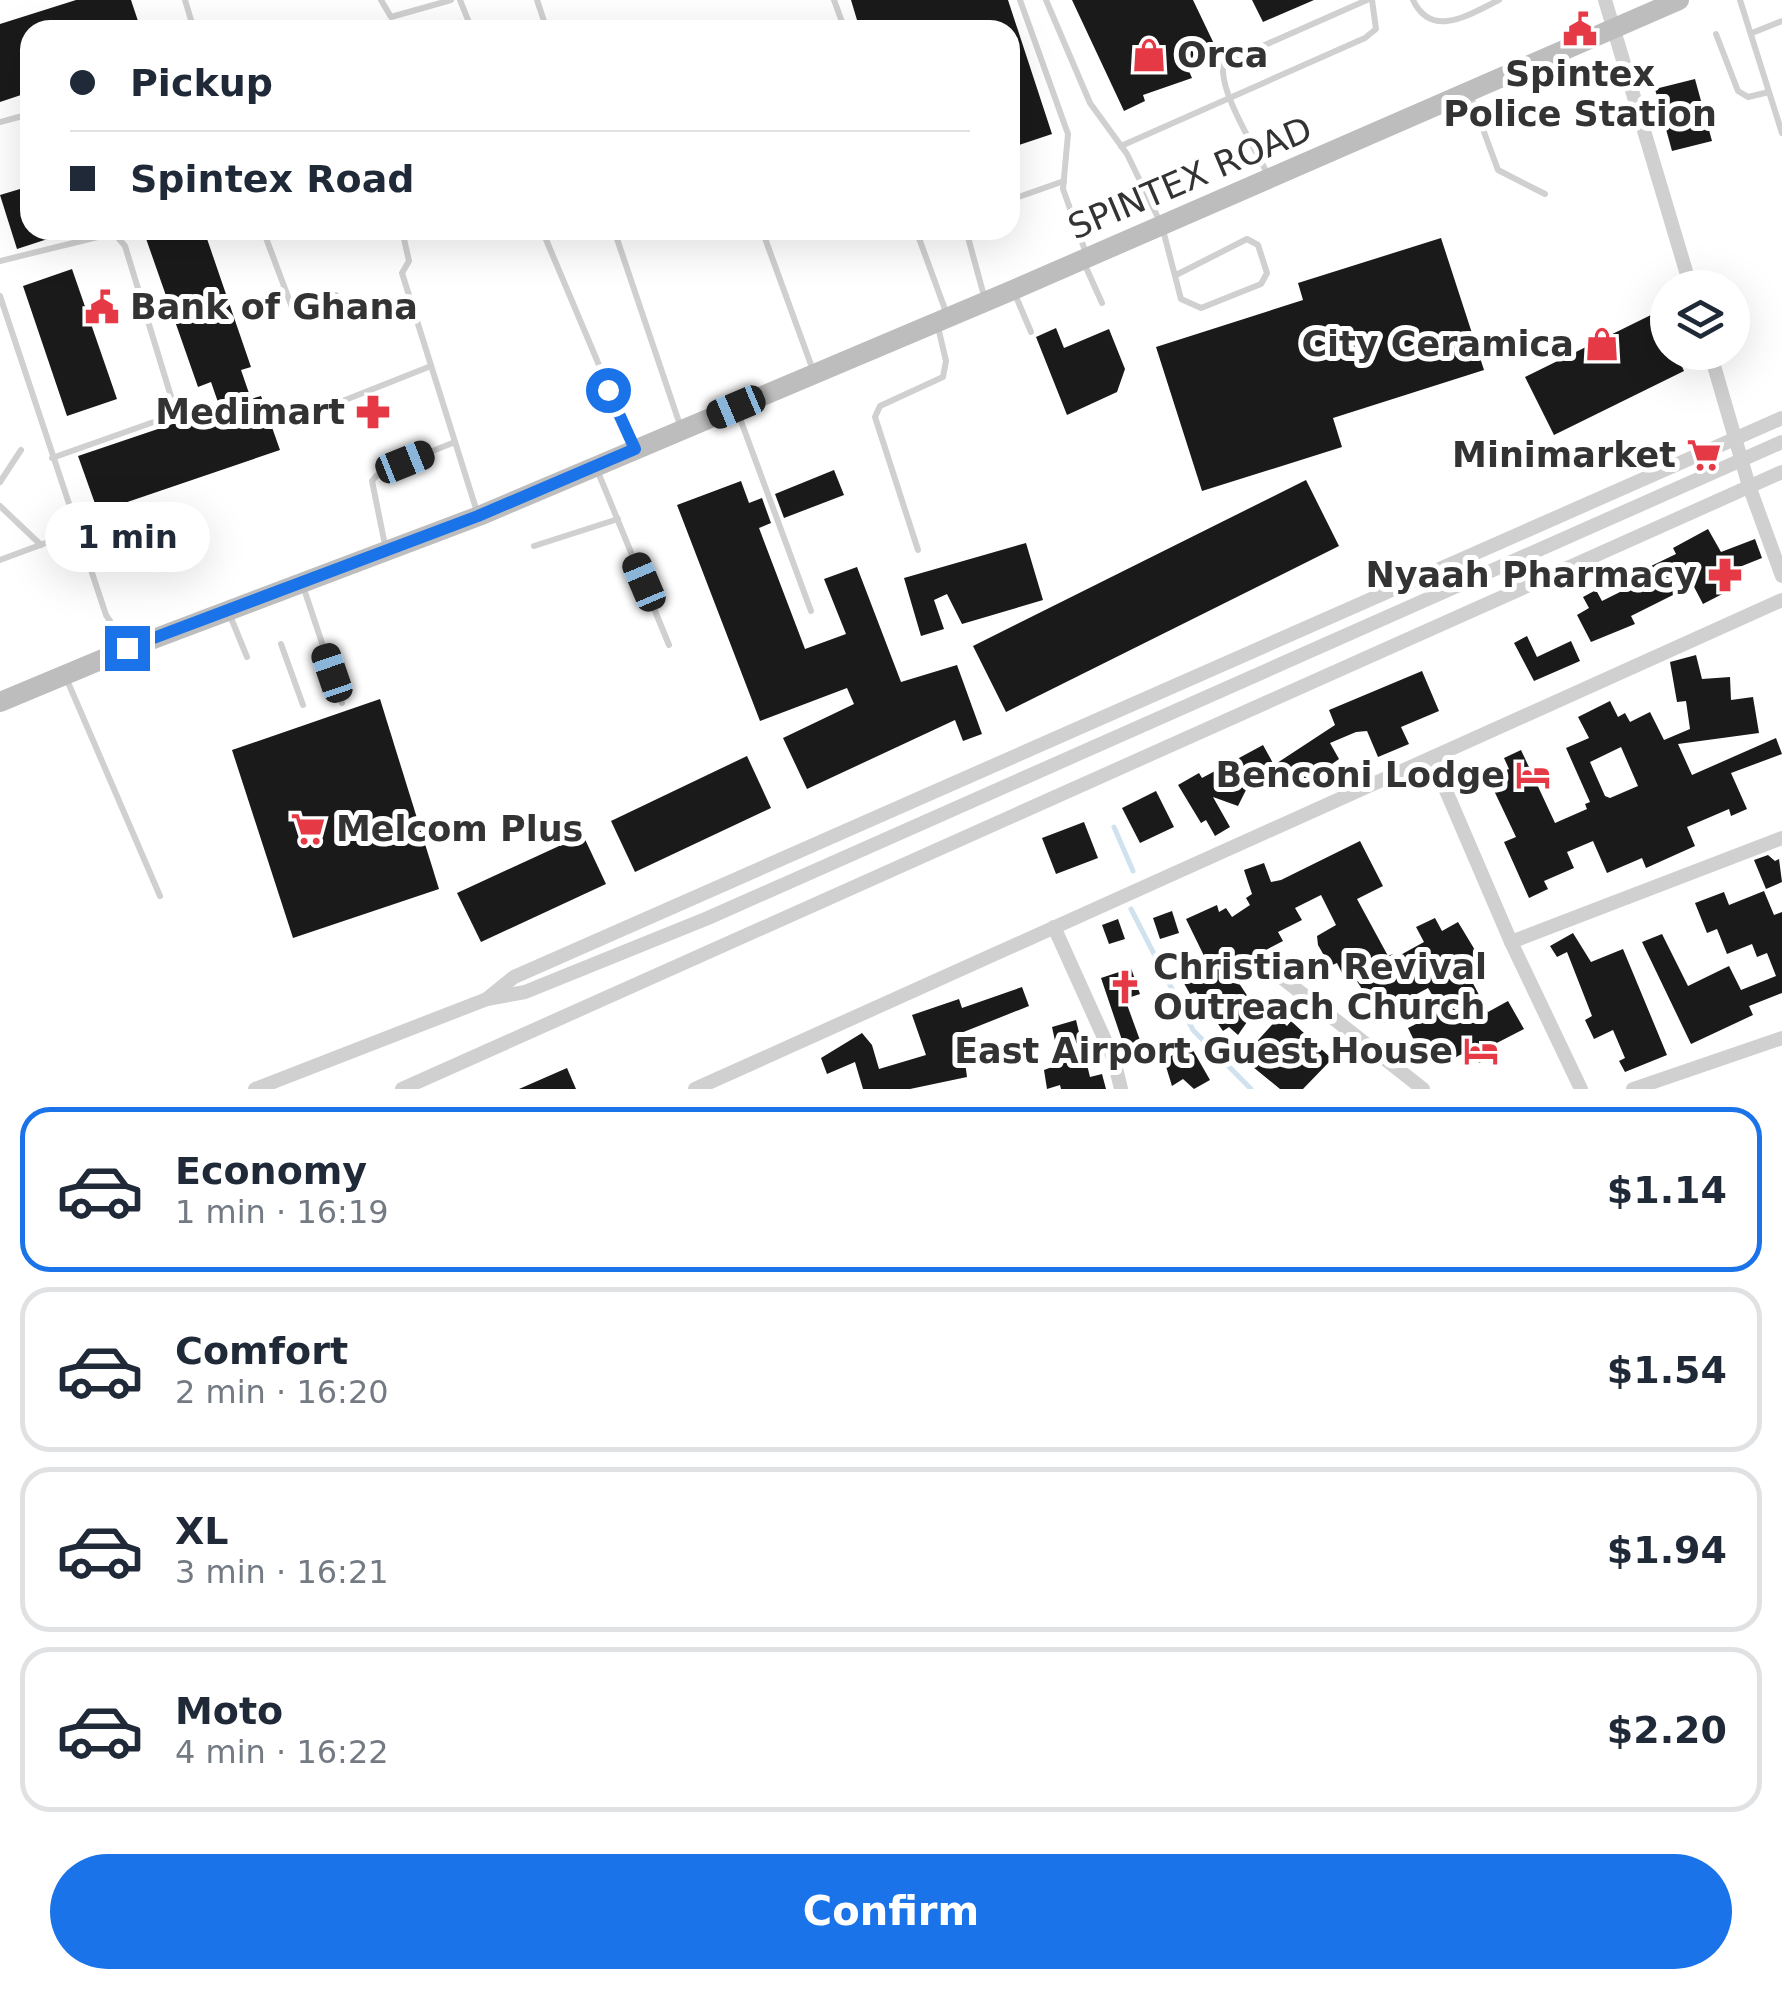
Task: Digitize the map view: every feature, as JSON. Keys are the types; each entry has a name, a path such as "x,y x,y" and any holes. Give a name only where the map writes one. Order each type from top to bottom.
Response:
{"main road":[{"name":"SPINTEX ROAD","path":"0,702 127,648 478,516 942,321 1680,0"}],"street":[{"path":"1605,0 1686,270"},
{"path":"1715,370 1749,486 1782,576"},
{"path":"487,999 531,970 1782,418"},
{"path":"255,1089 487,999 525,992 708,918 1782,442"},
{"path":"402,1089 1782,472"},
{"path":"695,1089 1782,600"},
{"path":"1432,758 1511,942 1581,1089"},
{"path":"1511,942 1780,843"},
{"path":"1054,927 1114,1060 1122,1089"},
{"path":"1281,977 1423,1089"},
{"path":"1633,1089 1782,1038"}],"lane":[{"path":"380,0 391,17 452,0"},
{"path":"1020,0 1068,134 1064,181 1085,259 1102,303"},
{"path":"1046,0 1090,103 1121,146 1162,226 1178,274 1181,298 1192,308 1201,308 1261,284 1268,273 1258,245 1247,239 1178,274"},
{"path":"1121,146 1230,98 1365,38 1376,29 1369,0 1224,64 1222,77 1230,98 1270,179"},
{"path":"1413,0 1434,21 1452,23 1499,0"},
{"path":"1740,0 1782,134"},
{"path":"1752,33 1782,21"},
{"path":"1716,34 1738,91 1748,97 1769,92"},
{"path":"1469,92 1498,170 1545,194"},
{"path":"1020,196 1064,181"},
{"path":"0,261 86,240"},
{"path":"52,458 165,418 172,412 125,246 120,240"},
{"path":"267,240 293,310 336,295"},
{"path":"404,240 408,261 402,273 478,516"},
{"path":"546,240 635,449"},
{"path":"617,240 681,430"},
{"path":"766,240 815,374"},
{"path":"918,550 875,417 880,406 943,377 946,361 942,321 919,240"},
{"path":"969,240 985,302"},
{"path":"1013,290 1031,332"},
{"path":"0,296 106,615 127,648"},
{"path":"325,408 431,366"},
{"path":"736,407 811,611"},
{"path":"386,550 372,481 380,472 455,442"},
{"path":"0,482 21,450"},
{"path":"596,466 669,645"},
{"path":"0,506 41,545"},
{"path":"534,546 618,519"},
{"path":"0,560 78,531"},
{"path":"302,583 342,703"},
{"path":"228,611 247,657"},
{"path":"281,644 303,705"},
{"path":"64,674 160,896"}],"building":[{"path":"76,0 131,0 138,20 20,20 20,95 0,102 0,24"},
{"path":"851,0 1008,0 1015,20 857,20"},
{"name":"Orca","path":"1072,0 1193,0 1216,48 1185,62 1192,78 1143,95 1145,101 1124,111"},
{"path":"1252,0 1314,0 1263,22"},
{"path":"1020,37 1052,134 1020,145"},
{"path":"1695,79 1712,141 1672,151 1655,89"},
{"path":"20,189 20,240 45,240 17,249 0,195"},
{"path":"1441,238 1484,370 1333,418 1342,447 1202,491 1156,347 1303,300 1298,283"},
{"path":"147,240 207,240 251,367 241,370 251,399 261,396 280,450 98,512 78,456 220,408 211,382 198,387"},
{"path":"72,269 117,399 67,416 23,286"},
{"path":"1650,315 1650,370 1684,371 1554,435 1525,377"},
{"path":"1056,328 1064,348 1109,329 1125,369 1117,392 1067,415 1036,337"},
{"path":"834,470 844,495 784,518 775,494"},
{"path":"1306,480 1339,546 1006,712 973,646"},
{"path":"741,481 749,503 762,498 771,523 759,528 805,649 846,634 824,579 857,567 901,682 957,665 982,734 963,741 955,720 807,789 783,738 854,704 847,688 760,721 677,505"},
{"path":"1708,529 1721,552 1755,539 1762,558 1722,574 1730,590 1703,604 1693,585 1631,616 1635,624 1591,642 1577,615 1589,608 1583,597 1596,590 1602,601 1628,588 1624,579 1676,554 1673,548"},
{"path":"1026,543 1043,600 962,624 947,594 934,600 944,629 921,636 904,578"},
{"path":"1527,636 1537,657 1571,641 1580,661 1534,681 1514,643"},
{"path":"1696,655 1702,679 1730,677 1731,700 1753,697 1759,733 1678,744 1692,775 1776,738 1782,754 1731,773 1747,809 1731,816 1729,809 1687,827 1695,846 1646,868 1642,858 1607,873 1593,841 1567,852 1574,868 1544,881 1548,889 1529,898 1504,842 1516,837 1488,778 1509,769 1504,758 1521,750 1555,823 1587,809 1585,804 1590,802 1566,748 1589,738 1578,717 1610,701 1618,717 1625,713 1630,722 1650,712 1664,740 1690,729 1686,701 1677,702 1670,662","holes":["1621,747 1638,786 1610,798 1605,796 1590,762"]},
{"path":"1422,671 1439,711 1401,727 1409,744 1378,757 1367,731 1356,732 1330,743 1339,759 1332,764 1335,768 1298,788 1289,774 1259,790 1252,778 1238,806 1213,797 1230,827 1215,836 1206,820 1201,823 1178,785 1199,773 1202,778 1263,745 1274,765 1335,725 1329,710"},
{"name":"Melcom Plus","path":"380,699 439,889 293,938 232,750"},
{"path":"747,756 771,808 635,872 611,821"},
{"path":"1156,791 1174,827 1140,843 1122,808"},
{"path":"1084,822 1098,858 1056,874 1042,838"},
{"path":"583,835 606,884 481,942 457,893"},
{"path":"1360,841 1383,886 1357,899 1388,956 1393,954 1395,958 1424,942 1416,927 1435,918 1442,931 1458,922 1484,965 1468,974 1488,1012 1508,1001 1524,1029 1489,1047 1494,1056 1479,1063 1474,1055 1467,1058 1464,1053 1452,1059 1450,1054 1426,1065 1408,1028 1442,1011 1428,988 1404,1001 1409,1010 1384,1023 1349,969 1342,973 1337,963 1330,966 1318,945 1317,936 1336,925 1321,895 1295,908 1302,920 1278,932 1283,941 1264,951 1272,961 1251,976 1221,956 1256,1009 1238,1035 1229,1027 1223,1031 1196,992 1190,994 1180,976 1207,962 1186,919 1217,905 1219,912 1226,908 1232,917 1250,905 1246,898 1252,894 1244,870 1264,863 1271,882 1281,880"},
{"path":"1768,855 1775,861 1779,859 1782,882 1766,889 1754,860"},
{"path":"1764,891 1774,915 1782,912 1782,993 1749,1006 1753,1015 1691,1044 1642,942 1662,934 1688,986 1729,966 1741,990 1776,976 1767,953 1757,957 1752,944 1727,954 1717,929 1707,933 1695,903 1724,892 1729,905"},
{"path":"1172,911 1179,933 1160,939 1153,918"},
{"path":"1118,919 1125,939 1109,944 1102,925"},
{"path":"1573,933 1591,962 1623,949 1667,1055 1625,1072 1619,1061 1625,1058 1613,1030 1594,1039 1585,1020 1592,1016 1567,952 1557,957 1550,946"},
{"path":"1131,968 1140,994 1125,999 1141,1043 1125,1049 1101,978"},
{"path":"1022,987 1029,1006 961,1033 967,1077 910,1089 863,1089 855,1062 827,1074 821,1058 862,1033 872,1045 879,1069 926,1055 912,1015 959,999 962,1008"},
{"path":"1278,1018 1287,1026 1291,1021 1332,1059 1303,1089 1280,1089 1242,1058"},
{"path":"1076,1020 1090,1077 1102,1074 1106,1089 1061,1089 1060,1085 1047,1089 1044,1070 1060,1064 1052,1027"},
{"path":"1190,1045 1210,1080 1194,1089 1183,1079 1172,1086 1164,1060"},
{"path":"567,1068 576,1089 519,1089"}],"waterway":[{"path":"1114,827 1133,871"},
{"path":"1131,909 1193,1030 1251,1089"}],"place":[{"name":"Spintex Police Station","path":"1580,29"},
{"name":"Orca","path":"1149,55"},
{"name":"Bank of Ghana","path":"102,307"},
{"name":"City Ceramica","path":"1602,344"},
{"name":"Medimart","path":"373,412"},
{"name":"Minimarket","path":"1704,455"},
{"name":"Nyaah Pharmacy","path":"1725,575"},
{"name":"Benconi Lodge","path":"1533,775"},
{"name":"Melcom Plus","path":"308,829"},
{"name":"Christian Revival Outreach Church","path":"1125,987"},
{"name":"East Airport Guest House","path":"1481,1051"}],"route":[{"path":"127,648 478,516 635,449 608,390"}]}
